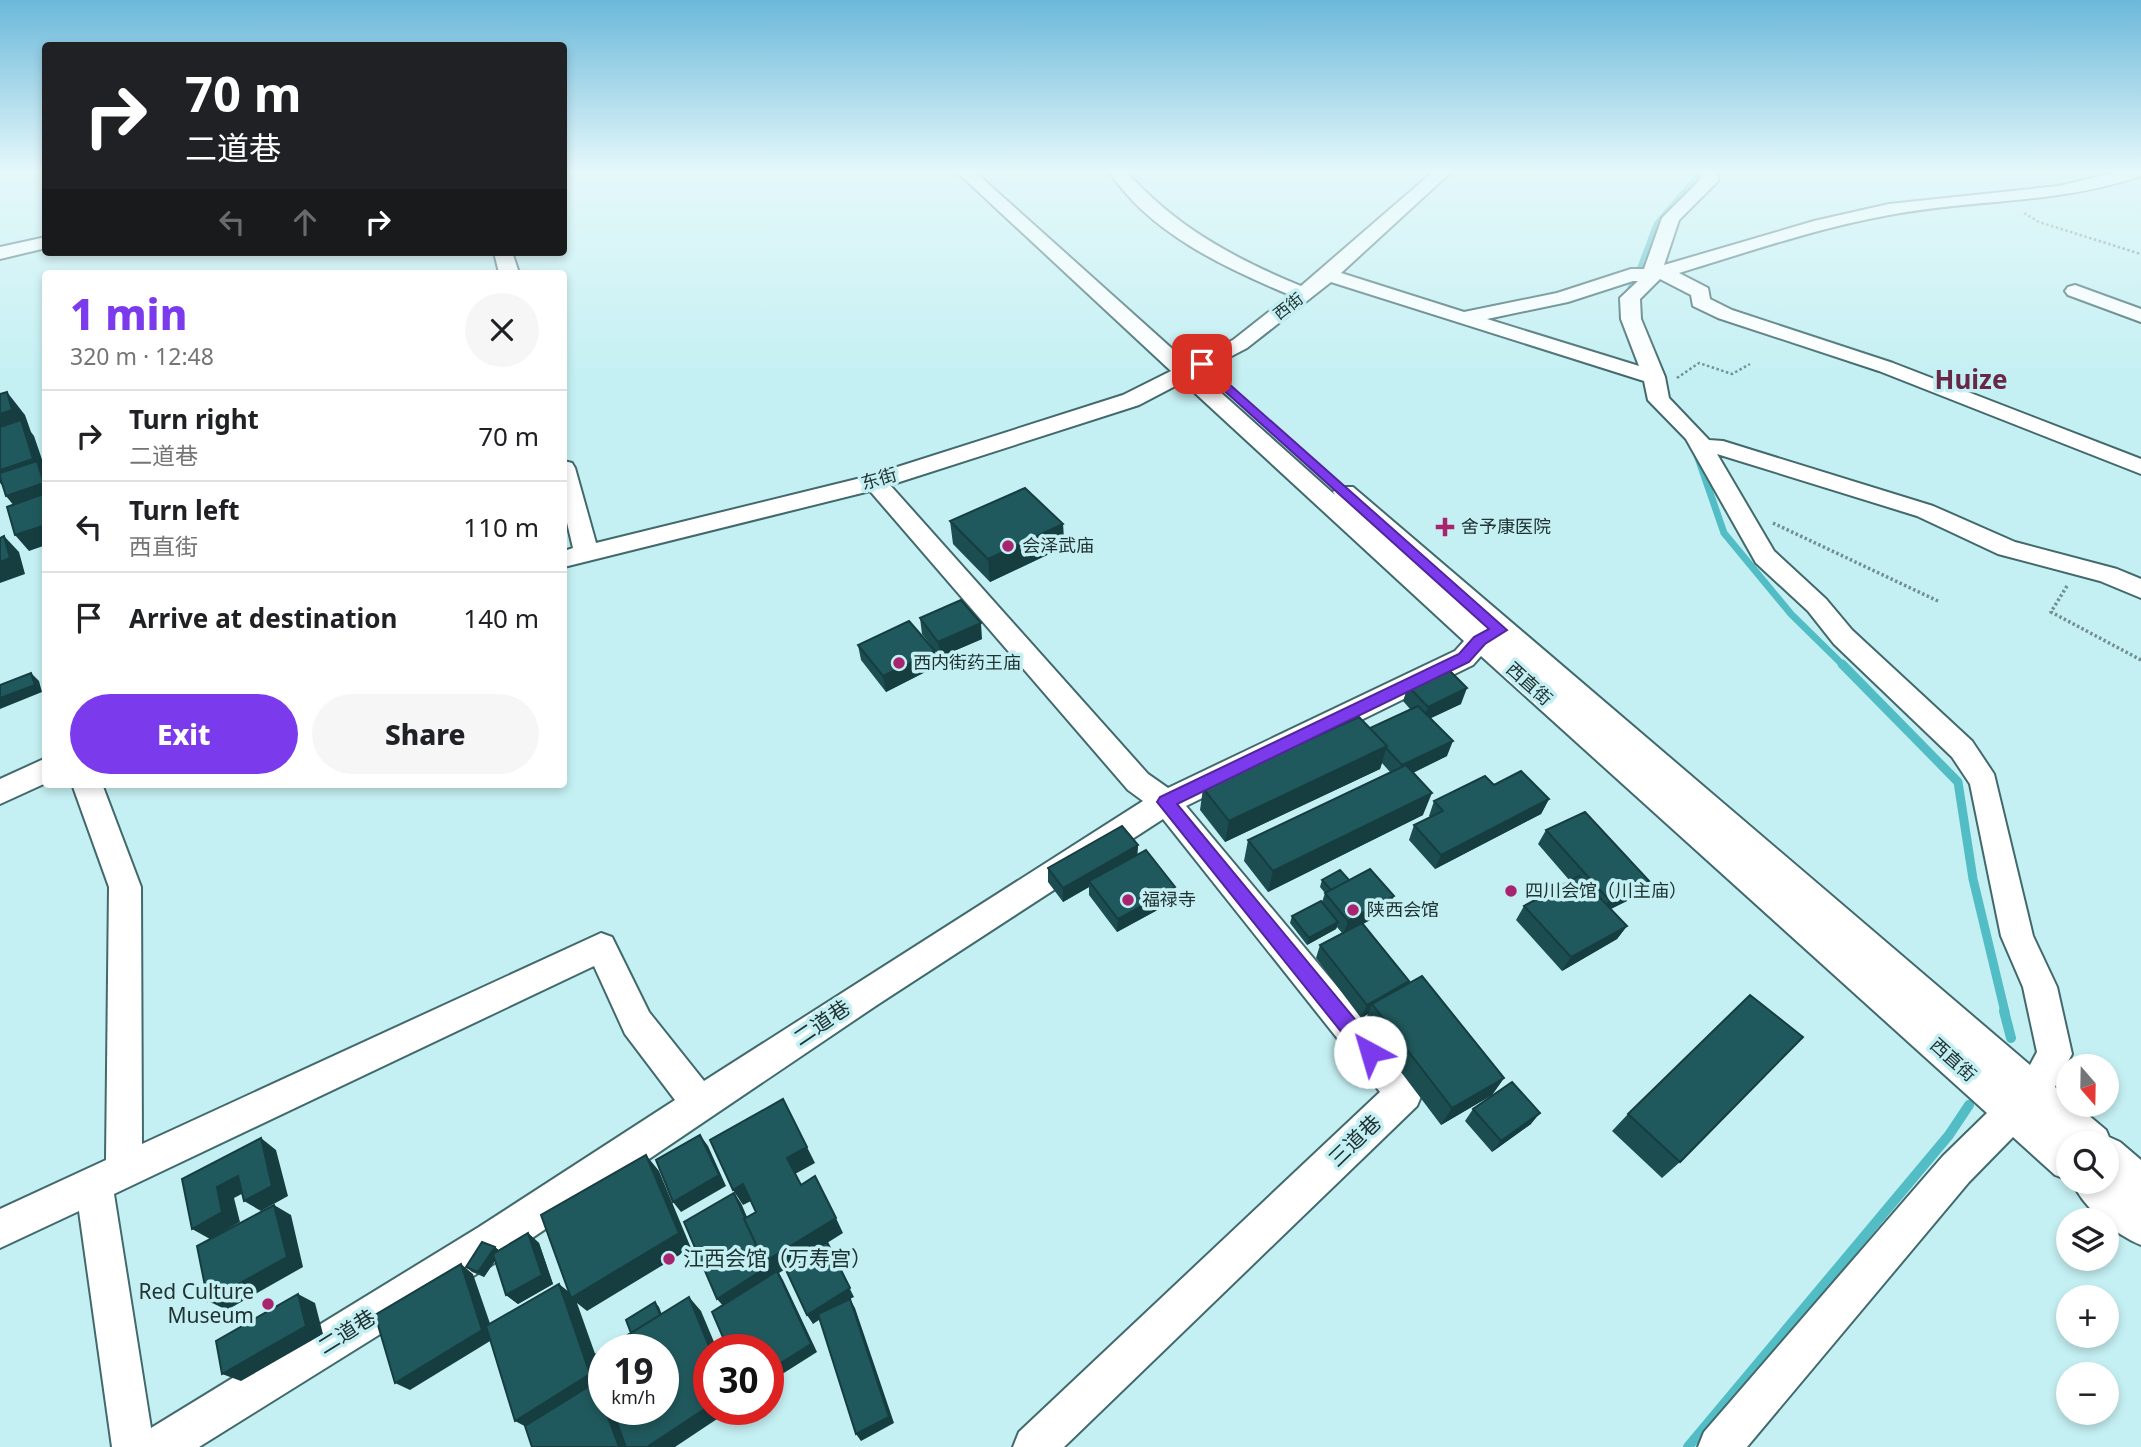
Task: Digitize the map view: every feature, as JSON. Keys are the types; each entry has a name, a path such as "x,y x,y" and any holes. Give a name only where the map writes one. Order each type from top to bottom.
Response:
{"street":[{"name":"西直街","path":"1043,239 1194,367"},
{"name":"西直街","path":"1056,239 1490,635 2023,1102 2073,1131"},
{"path":"1192,239 1238,268 1303,294"},
{"name":"西街","path":"1194,367 1240,344 1328,275 1369,239"},
{"path":"1666,239 1657,274 1630,298 1631,319 1654,377 1659,400 1695,435 1765,557 1817,605 1843,638 1962,749 1984,782 2017,936 2040,987 2055,1054 2023,1102 1956,1169 1720,1447"},
{"path":"1463,318 1561,298 1631,275 1657,274 1778,239"},
{"path":"0,253 42,244"},
{"path":"1657,274 1701,292 1700,302 1725,314 1886,367 2141,467"},
{"path":"1328,275 1654,377"},
{"path":"2075,291 2141,316"},
{"name":"东街","path":"567,558 874,482 1131,400 1194,367"},
{"path":"1703,447 1715,446 1926,510 2007,548 2141,589"},
{"path":"567,479 587,553"},
{"path":"874,482 1138,782 1166,802"},
{"name":"二道巷","path":"160,1447 493,1241 865,994 1166,802 1464,658 1490,635"},
{"path":"0,792 42,771"},
{"path":"89,788 125,887 109,1177 133,1447"},
{"name":"三道巷","path":"1034,1447 1404,1094 1166,802"},
{"path":"0,1229 601,947 637,1023 700,1104"},
{"name":"西直街","path":"2023,1102 2056,1146"},
{"path":"2119,1166 2141,1185"},
{"path":"2105,1194 2141,1226"}],"path":[{"path":"2092,239 2141,254"},
{"path":"1654,377 1680,379 1699,363 1732,374 1750,365"},
{"path":"1736,510 1783,527 1940,601"},
{"path":"2079,568 2051,612 2141,660"}],"building":[{"path":"7,392 12,410 0,414 0,394"},
{"path":"21,420 33,459 0,470 0,427"},
{"path":"37,461 42,484 6,496 0,473"},
{"path":"1025,488 1063,524 988,559 950,521"},
{"path":"42,494 42,526 15,535 7,507"},
{"path":"4,536 10,558 0,562 0,538"},
{"path":"961,600 981,623 938,642 920,618"},
{"path":"909,621 935,651 883,676 858,645"},
{"path":"1447,668 1467,688 1428,707 1408,686"},
{"path":"31,673 35,685 0,698 0,685"},
{"path":"1418,706 1453,741 1402,765 1370,728"},
{"path":"1359,717 1387,746 1229,821 1203,788"},
{"path":"1406,765 1432,793 1273,871 1248,840"},
{"path":"1521,771 1549,799 1441,855 1414,825 1443,811 1434,801 1485,776 1494,785"},
{"path":"1585,812 1649,881 1609,900 1546,830"},
{"path":"1122,826 1138,845 1063,888 1048,868"},
{"path":"1146,850 1175,887 1118,919 1089,881"},
{"path":"1370,869 1394,896 1348,921 1325,893"},
{"path":"1340,870 1349,880 1331,890 1322,880"},
{"path":"1579,876 1627,926 1571,957 1524,906"},
{"path":"1321,901 1338,922 1309,938 1292,916"},
{"path":"1362,923 1409,981 1367,1005 1320,945"},
{"path":"1422,976 1504,1078 1452,1108 1372,1004"},
{"path":"1750,995 1803,1037 1680,1162 1628,1114"},
{"path":"1512,1082 1540,1113 1501,1141 1473,1109"},
{"path":"783,1099 807,1147 787,1158 801,1185 815,1176 836,1218 764,1262 744,1219 756,1212 743,1184 733,1190 710,1140"},
{"path":"700,1135 719,1175 673,1202 656,1160"},
{"path":"261,1138 272,1186 244,1201 238,1176 217,1187 222,1212 192,1229 182,1179"},
{"path":"646,1155 679,1233 571,1298 541,1215"},
{"path":"734,1193 767,1267 717,1299 684,1222"},
{"path":"274,1205 287,1257 208,1301 197,1246"},
{"path":"528,1233 542,1275 506,1295 493,1254"},
{"path":"482,1242 495,1247 478,1272 466,1267"},
{"path":"827,1242 850,1288 807,1315 785,1268"},
{"path":"461,1264 482,1330 395,1383 375,1315"},
{"path":"777,1271 811,1344 784,1361 784,1334 722,1334 712,1312"},
{"path":"559,1284 588,1368 588,1375 515,1421 486,1326"},
{"path":"298,1294 306,1326 222,1374 216,1341"},
{"path":"689,1297 704,1334 693,1334 693,1417 647,1447 626,1447 618,1425 679,1425 679,1334 629,1334"},
{"path":"850,1299 889,1417 856,1434 818,1314"},
{"path":"655,1302 660,1315 631,1333 626,1320"},
{"path":"588,1387 588,1425 611,1425 619,1447 532,1447 525,1426"}],"waterway":[{"path":"1640,267 1651,239"},
{"path":"1624,300 1632,284"},
{"path":"1697,455 1724,533 1791,614 1843,665"},
{"path":"1843,665 1958,782 1973,879 2005,1012"},
{"path":"2004,1011 2011,1038"},
{"path":"1688,1447 1949,1135 1969,1105"}],"place":[{"name":"舍予康医院","path":"1445,527"},
{"name":"会泽武庙","path":"1008,546"},
{"name":"西内街药王庙","path":"899,663"},
{"name":"四川会馆（川主庙）","path":"1511,891"},
{"name":"福禄寺","path":"1128,900"},
{"name":"陕西会馆","path":"1353,910"},
{"name":"江西会馆（万寿宫）","path":"669,1259"},
{"name":"Red Culture Museum","path":"268,1304"}],"district":[{"name":"Huize","path":"1971,380"}],"route":[{"path":"1202,364 1500,630 1480,640 1464,658 1166,802 1370,1052"}]}
